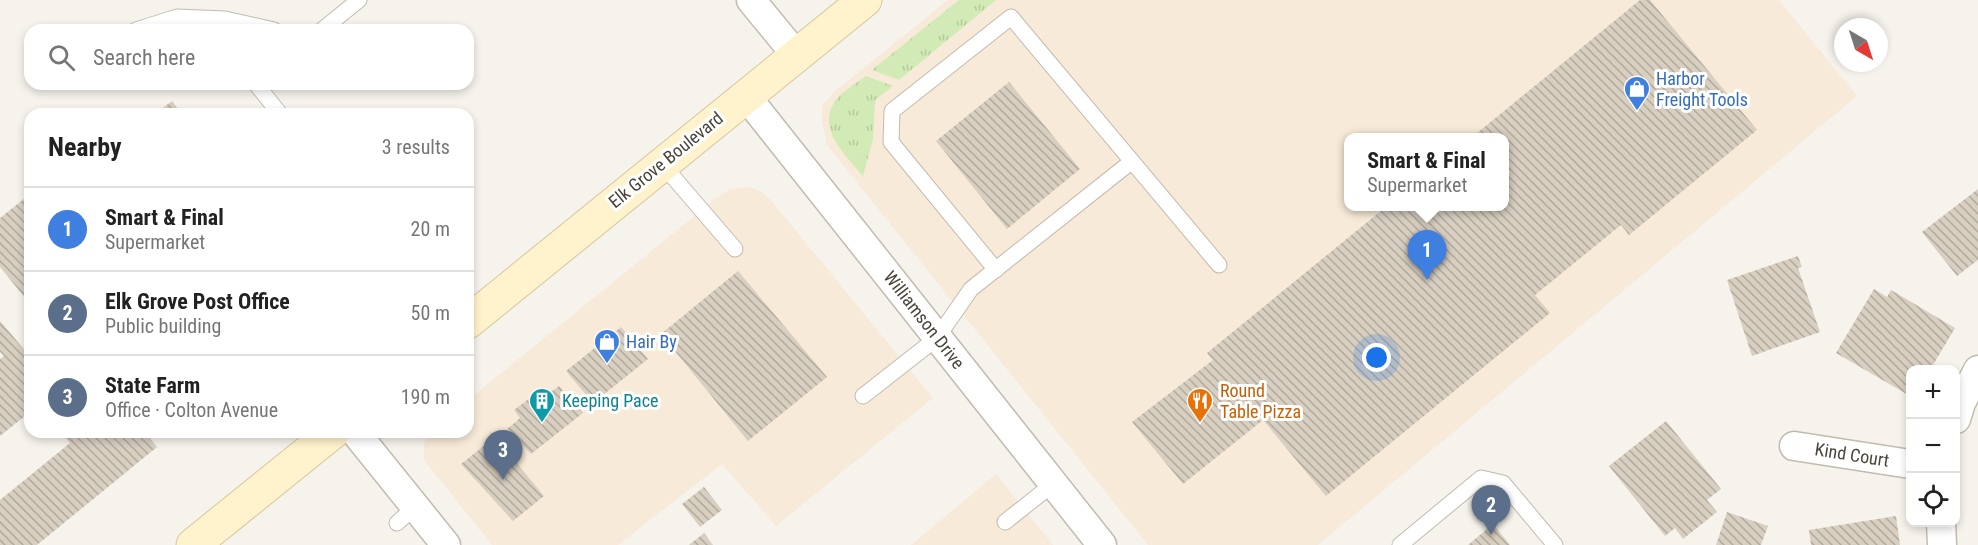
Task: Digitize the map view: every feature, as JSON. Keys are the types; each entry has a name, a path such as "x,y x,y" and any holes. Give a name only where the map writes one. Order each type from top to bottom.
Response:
{"main road":[{"name":"Elk Grove Boulevard","path":"474,317 865,0"},
{"path":"193,545 326,438"}],"street":[{"path":"751,0 797,56"},
{"name":"Williamson Drive","path":"746,96 1102,545"},
{"path":"1960,406 1978,370"},
{"path":"359,438 406,515 446,545"},
{"name":"Kind Court","path":"1794,446 1906,463"},
{"path":"1941,527 1942,545"}],"lane":[{"path":"329,24 359,0"},
{"path":"155,24 177,17 209,24 225,19 247,24"},
{"path":"996,270 891,142 892,111 1011,17 1218,265"},
{"path":"261,90 275,108"},
{"path":"862,396 937,338 971,289 1131,162"},
{"path":"662,164 735,249"},
{"path":"1400,545 1481,478 1503,483 1555,545"},
{"path":"1005,522 1053,484"}],"shaded area":[{"path":"948,0 1779,0 1834,68 1834,72 1838,72 1857,96 1318,545 1148,545 827,145 822,121 822,106 834,92"},
{"path":"745,187 756,189 769,198 933,398 776,526 722,464 618,545 492,545 424,460 424,443 427,438 474,438 474,395 730,189"},
{"path":"996,474 1053,545 911,545"}],"green space":[{"path":"959,0 996,0 899,80 872,70"},
{"path":"866,76 893,86 875,100 873,139 863,176 841,150 831,130 829,120 831,109 837,99"}],"building":[{"path":"1640,0 1650,0 1757,130 1629,235 1621,225 1535,295 1550,313 1326,496 1263,420 1183,484 1132,422 1213,360 1207,353 1381,211 1509,211 1509,133 1477,133"},
{"path":"1009,82 1080,169 1007,229 936,141"},
{"path":"172,101 177,108 163,108"},
{"path":"1978,189 1978,260 1957,276 1922,232"},
{"path":"24,199 24,297 0,267 0,218"},
{"path":"1798,256 1802,267 1798,268 1820,332 1752,356 1727,280"},
{"path":"738,271 827,377 748,441 661,334"},
{"path":"1874,289 1887,297 1891,290 1955,328 1933,365 1906,365 1906,394 1836,353"},
{"path":"0,321 24,349 24,417 0,436 0,359 4,356 0,352"},
{"name":"Hair By","path":"621,327 648,359 593,403 566,371"},
{"name":"Keeping Pace","path":"559,386 583,413 531,454 507,429 520,418 514,410 542,389 547,395"},
{"path":"1666,421 1721,489 1707,500 1717,512 1683,539 1675,528 1665,536 1609,466"},
{"path":"495,437 544,496 513,521 461,464"},
{"path":"66,438 150,438 157,447 37,545 0,545 0,500 70,443"},
{"path":"704,487 722,510 700,527 682,504"},
{"path":"1727,512 1768,526 1761,545 1716,545"},
{"path":"1896,516 1900,545 1811,545 1809,530"},
{"path":"1493,524 1510,545 1468,545"},
{"path":"704,533 713,545 689,545"}],"place":[{"name":"Harbor Freight Tools","path":"1637,112"},
{"name":"Smart & Final","path":"1427,280"},
{"name":"Hair By","path":"607,365"},
{"name":"Keeping Pace","path":"542,424"},
{"name":"Round Table Pizza","path":"1200,424"},
{"name":"State Farm","path":"503,480"},
{"name":"Elk Grove Post Office","path":"1491,535"}]}
